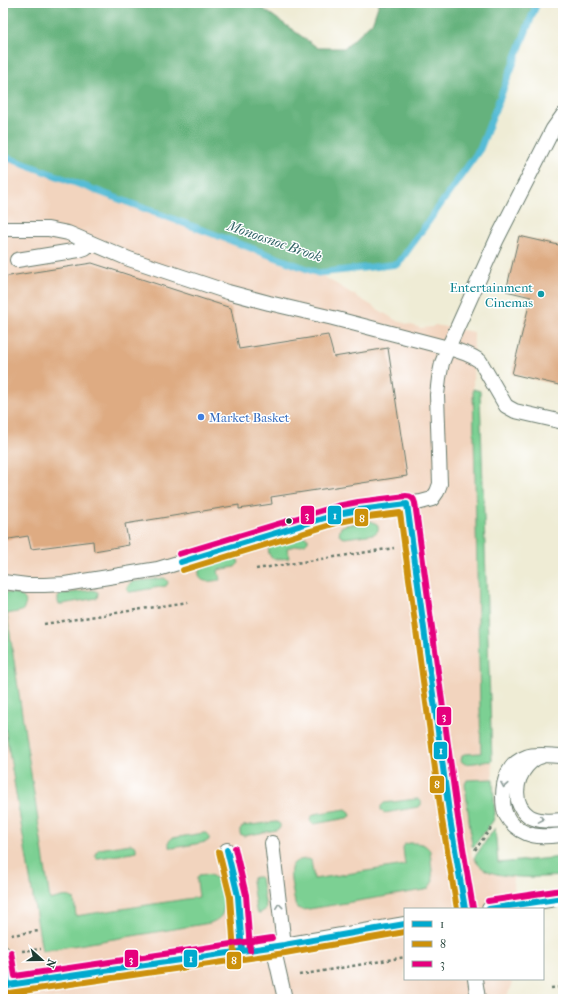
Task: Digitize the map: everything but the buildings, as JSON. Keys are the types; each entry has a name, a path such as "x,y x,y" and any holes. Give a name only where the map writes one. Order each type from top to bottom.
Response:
{"lane":[{"path":"3,582 27,585 64,584 158,569 338,514 432,499 440,484 437,395 442,364 497,239 553,129 563,115"},
{"path":"3,229 48,229 68,233 129,259 228,292 333,318 474,356 480,361 506,406 515,411 563,422"},
{"path":"17,260 79,250 85,248 91,243"},
{"path":"407,504 450,819 465,908"},
{"path":"557,756 536,755 518,760 506,776 503,792 504,807 511,822 517,828 526,833 535,836 563,835"},
{"path":"557,756 537,758 530,762 522,773 517,788 520,805 530,816 542,820 563,820"},
{"path":"272,843 279,946 285,999"},
{"path":"227,850 238,896 242,951"},
{"path":"497,908 563,898"},
{"path":"3,953 5,986 279,946 404,924"},
{"path":"475,980 478,999"}],"path":[{"path":"256,569 412,545"},
{"path":"44,624 188,602"},
{"path":"458,872 505,810"},
{"path":"10,935 38,931"},
{"path":"295,975 404,957"},
{"path":"551,988 563,987"}],"shaded area":[{"path":"3,156 315,271 397,321 421,328 432,327 435,325 474,332 473,389 481,753 462,756 461,761 465,764 492,761 493,779 467,780 465,784 472,856 480,866 492,873 513,877 517,908 404,908 404,980 511,980 512,986 505,999 3,999"}],"green space":[{"path":"3,3 255,3 318,48 345,48 373,21 379,3 537,3 483,142 398,264 318,273 3,156"},
{"path":"473,389 480,391 492,761 465,764 461,761 464,754 481,753"},
{"path":"371,521 377,524 378,527 378,531 374,534 345,538 341,537 339,534 341,527 345,525"},
{"path":"301,536 308,538 308,541 305,544 287,548 289,558 278,559 271,557 269,548 272,544"},
{"path":"231,558 237,559 239,563 235,567 218,570 220,580 206,581 199,575 199,571 204,566"},
{"path":"163,578 168,582 166,586 131,592 127,590 131,582"},
{"path":"93,590 98,592 97,598 62,604 59,604 58,602 58,597 61,594"},
{"path":"3,592 17,594 26,601 22,611 7,614 50,900 59,897 74,899 76,916 199,897 197,878 199,875 207,874 217,880 222,890 224,907 221,916 217,919 210,923 42,951 3,715"},
{"path":"493,779 495,814 493,821 473,847 465,784 467,780"},
{"path":"416,799 421,801 421,805 418,807 385,813 381,810 381,806 384,803"},
{"path":"346,809 350,812 351,816 347,818 314,824 310,821 314,814"},
{"path":"277,822 280,824 280,828 276,830 244,836 240,833 240,829 243,826"},
{"path":"495,828 498,863 563,857 563,876 520,877 487,871 478,864 474,858"},
{"path":"206,833 209,836 209,840 206,842 173,848 169,845 169,841 172,838"},
{"path":"419,843 424,845 430,851 433,881 428,889 303,910 297,908 292,889 291,877 291,867 296,862 304,859 311,860 314,879 405,865 403,848 405,844"},
{"path":"131,844 136,847 136,851 132,853 99,858 95,856 99,849"},
{"path":"253,878 261,878 266,908 260,913 256,910 252,882"}],"waterway":[{"name":"Monoosnoc Brook","path":"3,156 318,273 398,264 480,149 537,3"}],"transit line":[{"name":"3","path":"179,554 337,506 406,496 413,499 415,503 458,818 473,908"},
{"name":"1","path":"181,562 338,514 407,504 450,819 465,908"},
{"name":"8","path":"183,570 340,522 400,513 442,820 457,908"},
{"name":"3","path":"235,848 246,895 250,950"},
{"name":"1","path":"227,850 238,896 242,951"},
{"name":"8","path":"219,852 230,897 234,952"},
{"name":"3","path":"488,901 562,890"},
{"name":"1","path":"496,908 563,898"},
{"name":"1","path":"3,953 8,985 284,945 404,924"},
{"name":"8","path":"3,991 9,993 285,953 404,932"},
{"name":"3","path":"11,952 15,976 272,938"}],"place":[{"name":"Entertainment Cinemas","path":"541,294"},
{"name":"Market Basket","path":"201,417"}]}
